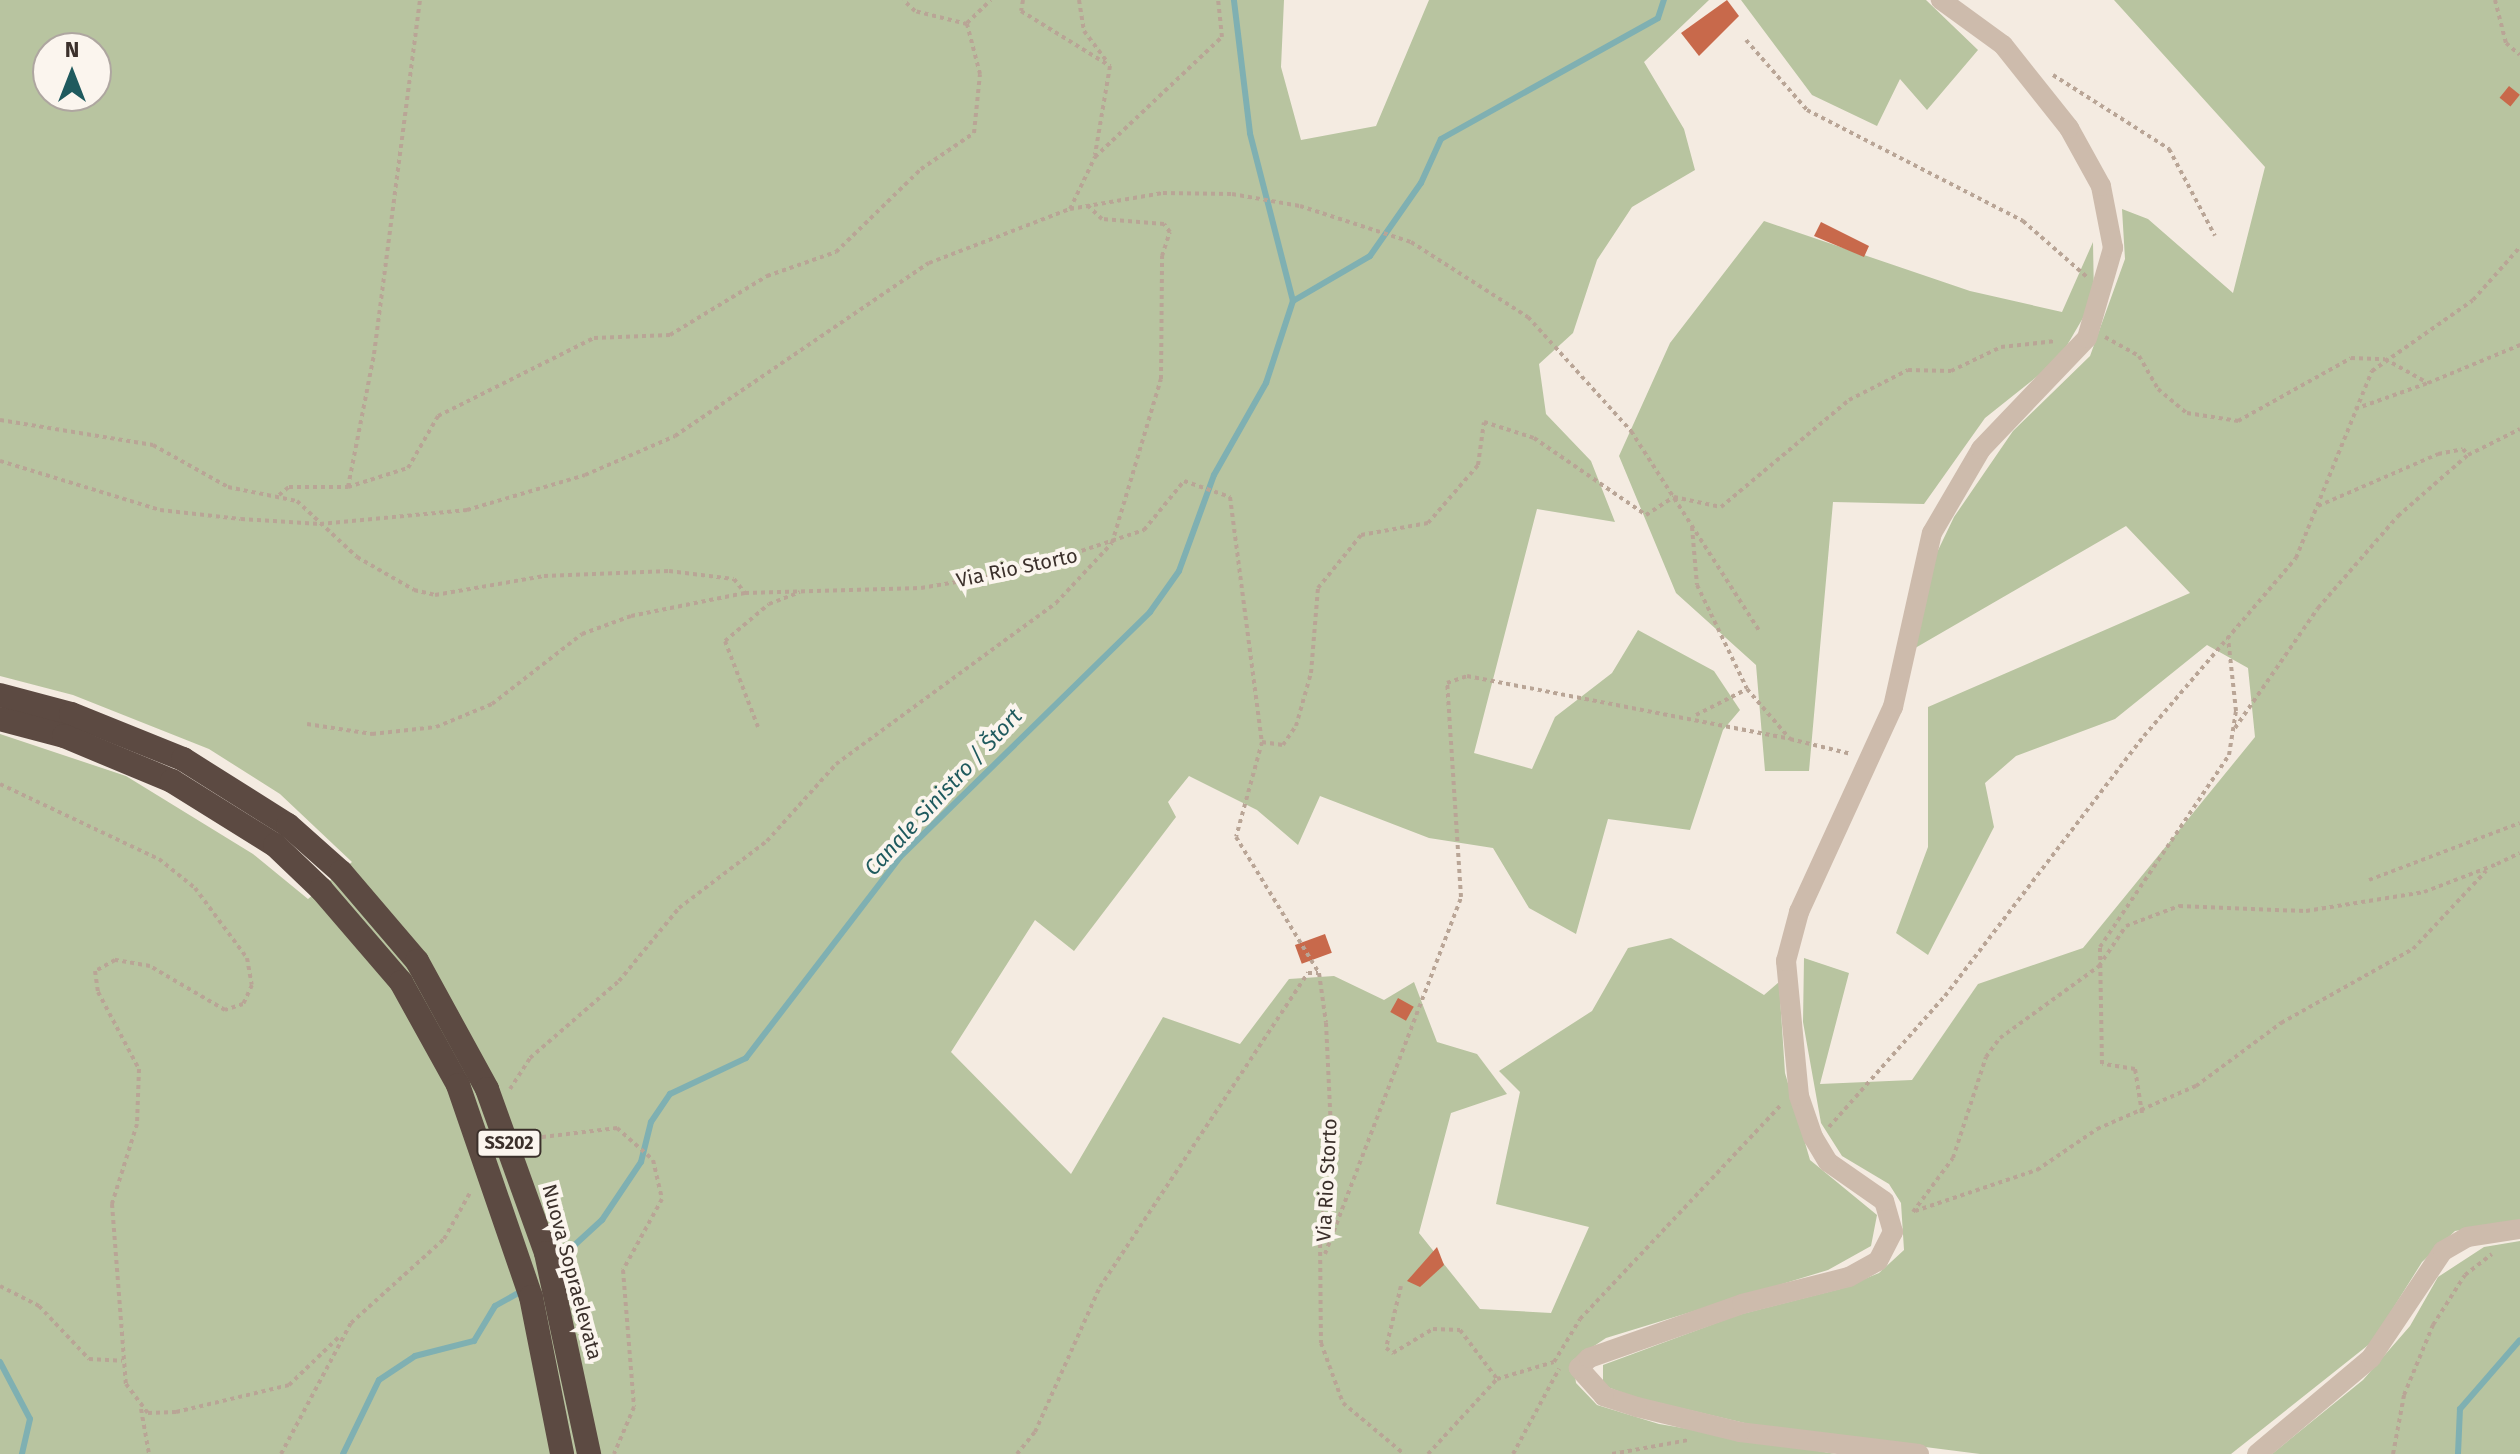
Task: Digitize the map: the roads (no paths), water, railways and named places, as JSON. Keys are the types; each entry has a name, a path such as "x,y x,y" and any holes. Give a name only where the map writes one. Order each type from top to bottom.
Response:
{"highway":[{"name":"Nuova Sopraelevata","path":"0,695 71,714 183,759 288,825 341,872 417,961 487,1089 546,1253 589,1454"},
{"name":"SS202","path":"0,719 64,736 172,781 275,845 321,889 401,982 458,1085 531,1297 562,1454"}],"street":[{"path":"1919,1454 1740,1432 1604,1396 1579,1368 1589,1358 1742,1304 1849,1277 1889,1247 1903,1214 1828,1162 1813,1137 1799,1096 1786,961 1799,912 1893,707 1932,533 1981,449 2087,338 2106,289 2108,212 2069,128 2003,45 1941,0"},
{"path":"2257,1454 2371,1358 2443,1251 2493,1232 2520,1229"}],"waterway":[{"name":"Canale Sinistro / Štort","path":"555,1263 602,1220 641,1162 651,1122 670,1094 746,1058 900,857 1150,612 1179,571 1214,475 1266,383 1293,301 1250,133 1234,0"},
{"path":"1293,301 1370,256 1421,183 1441,139 1658,18 1664,0"},
{"name":"Canale Sinistro / Štort","path":"343,1454 379,1380 415,1356 474,1341 495,1306 522,1291"},
{"path":"2458,1454 2460,1409 2520,1340"},
{"path":"0,1362 30,1419 22,1454"}]}
